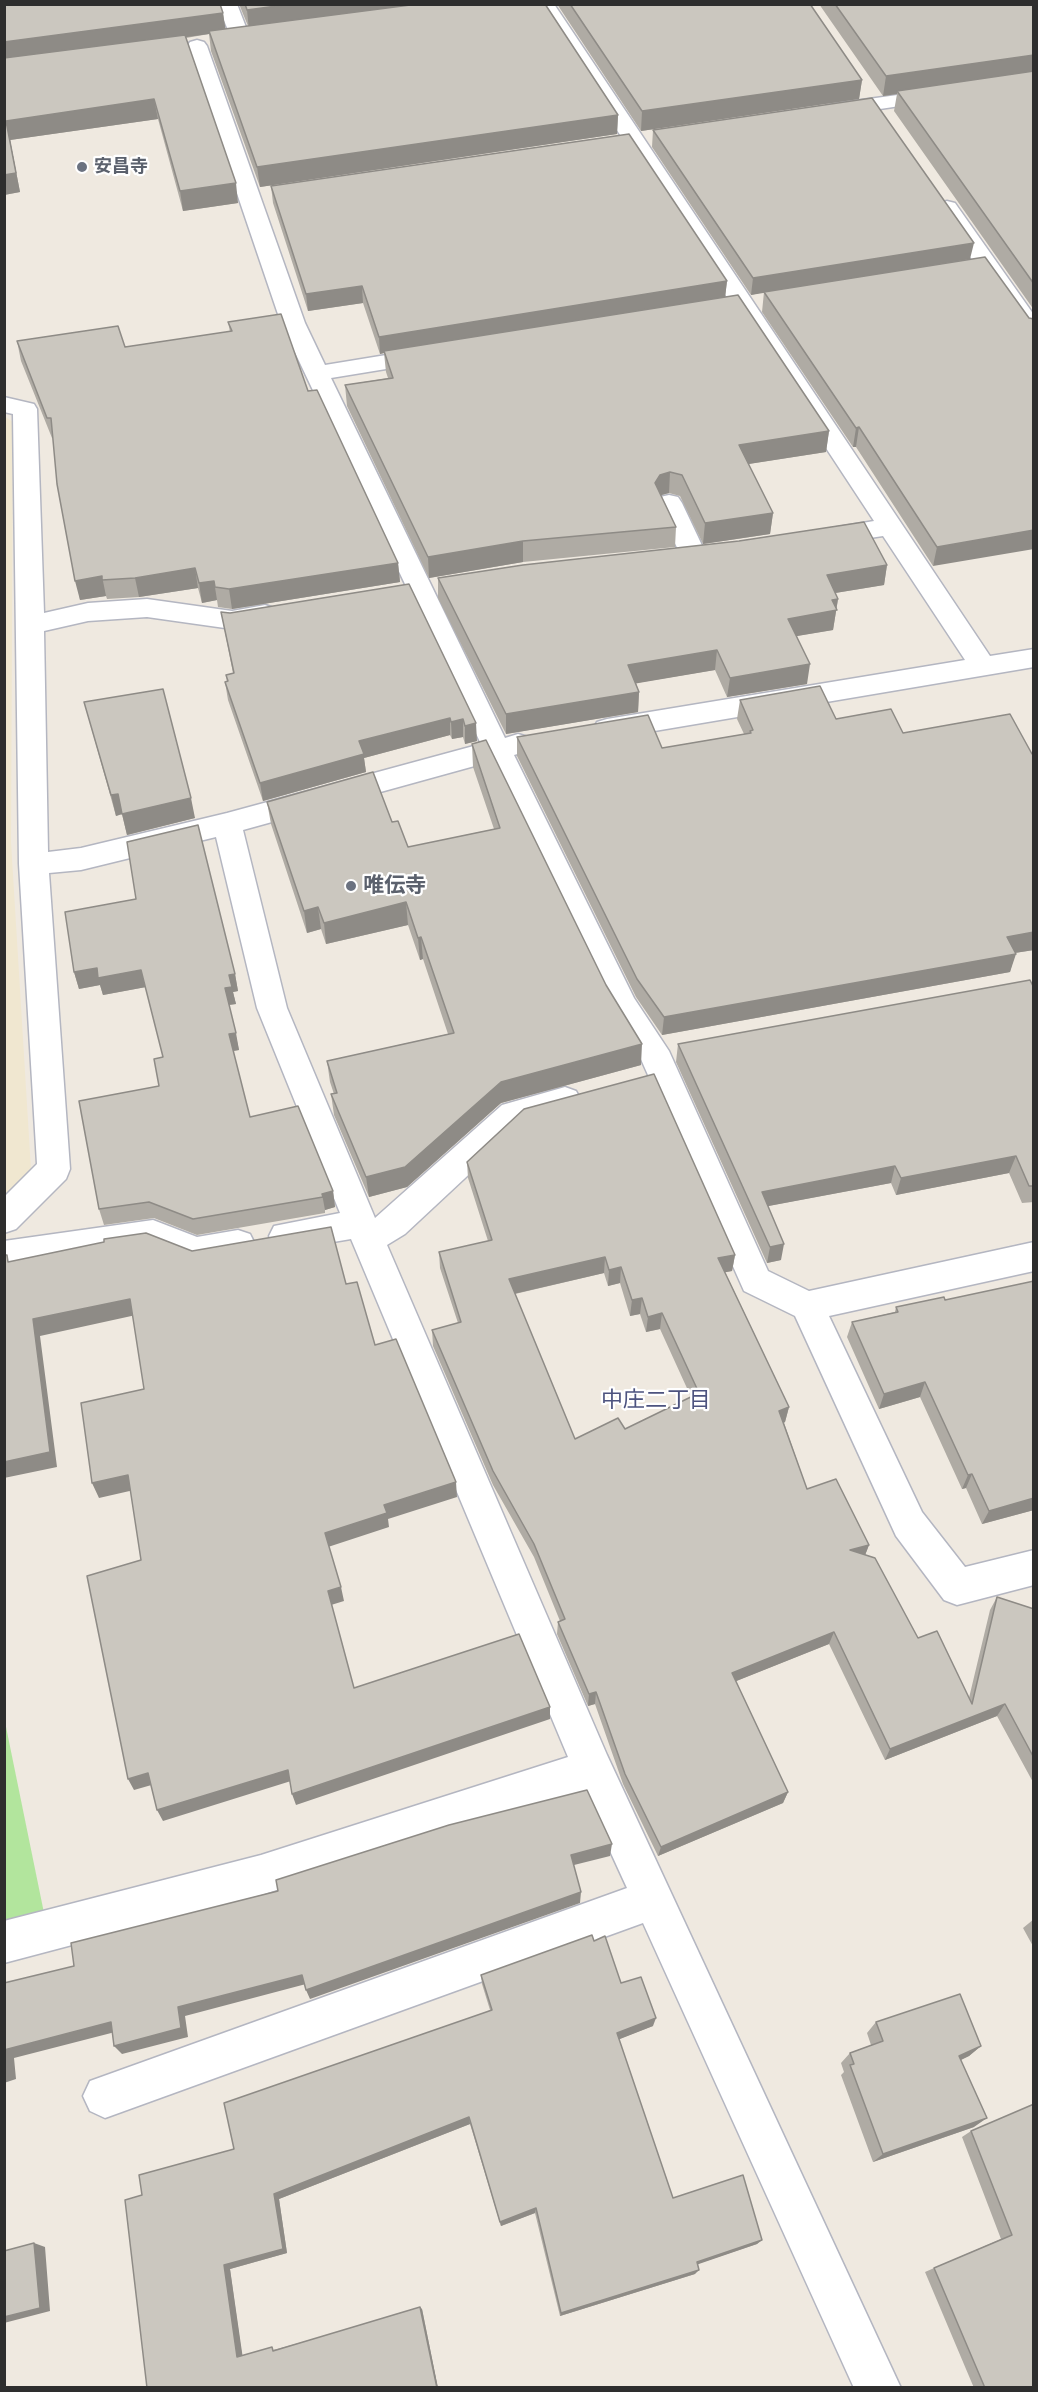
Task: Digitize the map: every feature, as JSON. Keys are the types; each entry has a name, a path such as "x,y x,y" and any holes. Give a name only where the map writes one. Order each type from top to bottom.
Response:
{"street":[{"path":"227,4 241,40"},
{"path":"544,4 632,140 744,303 983,666"},
{"path":"264,37 185,47 261,195 282,324 317,373 407,591 498,747 651,1069 756,1281 807,1306 1034,1256"},
{"path":"861,86 887,123"},
{"path":"816,113 956,93"},
{"path":"608,143 655,136"},
{"path":"934,190 1034,332"},
{"path":"965,270 988,266"},
{"path":"721,307 767,300"},
{"path":"317,373 455,350"},
{"path":"4,404 25,409 32,625 34,864 54,1169 4,1219"},
{"path":"669,503 693,556"},
{"path":"802,540 891,526"},
{"path":"407,591 447,585"},
{"path":"32,625 88,612 147,608 232,620 291,610"},
{"path":"581,734 1034,658"},
{"path":"34,864 81,859 227,824 498,747 545,739"},
{"path":"227,824 272,1008 592,1769 878,2388"},
{"path":"651,1069 687,1045"},
{"path":"4,1255 153,1234 196,1251 365,1231 393,1224 513,1114 593,1093"},
{"path":"807,1306 909,1524 957,1587 1034,1567"},
{"path":"4,1941 261,1875 592,1769"},
{"path":"105,2096 651,1899"}],"shaded area":[{"path":"4,416 13,422 11,842 31,1170 5,1196"}],"green space":[{"path":"4,1717 44,1913 4,1922"}],"building":[{"path":"4,4 220,4 223,13 4,42"},
{"path":"245,4 291,4 247,10"},
{"path":"418,4 545,4 618,115 257,167 209,31"},
{"path":"570,4 810,4 862,80 642,111"},
{"path":"835,4 1034,4 1034,55 886,76"},
{"path":"185,35 236,183 180,191 154,99 6,121 16,173 4,175 4,58"},
{"path":"1034,71 1034,284 897,91"},
{"path":"872,98 974,243 753,278 653,130"},
{"path":"629,134 727,281 379,337 362,286 306,294 271,186"},
{"path":"985,257 1029,318 1034,319 1034,530 937,547 859,427 856,428 764,292"},
{"path":"738,295 829,431 739,445 773,513 705,523 682,475 670,472 660,475 655,483 676,527 523,541 428,557 345,385 393,378 384,351"},
{"path":"281,314 308,391 317,390 398,563 229,589 215,587 214,581 199,583 195,568 135,578 102,580 102,576 75,581 57,484 51,418 47,418 17,341 118,326 125,347 232,331 228,322"},
{"path":"864,522 887,565 827,575 838,599 832,600 837,610 788,619 810,664 730,678 717,650 628,665 639,692 506,714 438,578 523,565 739,541"},
{"path":"409,584 476,723 465,726 463,719 451,722 450,718 359,741 364,754 260,783 225,682 228,681 226,675 234,673 221,612 230,613"},
{"path":"820,686 836,719 891,709 903,733 1010,714 1034,754 1034,932 1007,937 1016,954 664,1017 637,979 517,737 648,715 662,748 751,733 750,731 753,730 740,700"},
{"path":"163,689 191,798 122,814 118,794 111,795 84,702"},
{"path":"486,740 606,985 642,1044 501,1082 405,1167 366,1177 331,1094 337,1093 327,1061 454,1033 421,937 418,938 406,902 324,923 318,907 304,911 267,802 373,772 392,822 398,821 408,847 500,828 472,744"},
{"path":"198,825 235,974 229,975 232,987 225,988 236,1033 229,1034 250,1117 298,1106 333,1191 322,1194 323,1197 193,1219 149,1202 99,1209 79,1101 159,1086 154,1059 163,1057 141,970 98,978 97,968 74,972 65,912 136,899 127,842"},
{"path":"1030,980 1034,988 1034,1186 1029,1186 1016,1156 901,1178 895,1166 762,1192 784,1244 770,1247 678,1044"},
{"path":"654,1074 735,1255 718,1258 789,1407 779,1411 807,1489 836,1479 869,1545 850,1550 875,1558 918,1638 937,1631 972,1704 997,1597 1034,1609 1034,1758 1005,1704 890,1749 834,1632 732,1673 788,1792 661,1847 625,1774 596,1692 589,1694 558,1622 565,1619 534,1544 493,1471 432,1330 461,1322 439,1252 492,1240 467,1162 524,1109","holes":["605,1257 609,1270 621,1267 632,1300 642,1298 648,1317 662,1313 699,1393 625,1429 618,1418 575,1439 509,1279"]},
{"path":"331,1227 346,1284 357,1282 375,1345 396,1339 456,1482 384,1505 387,1513 325,1533 341,1587 328,1591 354,1688 519,1634 550,1707 292,1794 288,1770 157,1810 148,1773 128,1779 87,1576 141,1560 128,1475 92,1483 81,1403 144,1389 130,1299 33,1319 50,1452 4,1462 4,1255 7,1255 8,1262 104,1242 104,1239 146,1233 192,1251"},
{"path":"1034,1281 1034,1498 989,1511 972,1474 968,1475 925,1382 884,1394 852,1322 898,1312 896,1307 944,1297 945,1300"},
{"path":"587,1790 612,1844 571,1855 581,1892 306,1990 302,1975 178,2007 181,2028 114,2046 111,2022 4,2050 4,1983 74,1966 71,1943 278,1891 276,1880 449,1825"},
{"path":"592,1935 594,1941 605,1936 621,1983 641,1977 656,2018 617,2033 673,2198 743,2175 762,2240 697,2262 699,2270 561,2313 536,2208 500,2222 469,2117 274,2194 283,2249 224,2265 237,2357 272,2347 273,2351 420,2307 437,2388 147,2388 125,2200 142,2195 139,2175 234,2149 224,2103 492,2010 481,1975"},
{"path":"960,1994 981,2046 959,2056 987,2118 883,2154 850,2065 854,2064 850,2053 883,2041 876,2022"},
{"path":"1034,2104 1034,2388 985,2388 934,2268 1012,2235 971,2131"},
{"path":"34,2243 40,2308 4,2317 4,2251"}],"place":[{"name":"安昌寺","path":"82,167"},
{"name":"唯伝寺","path":"351,886"}],"district":[{"name":"中庄二丁目","path":"656,1401"}]}
